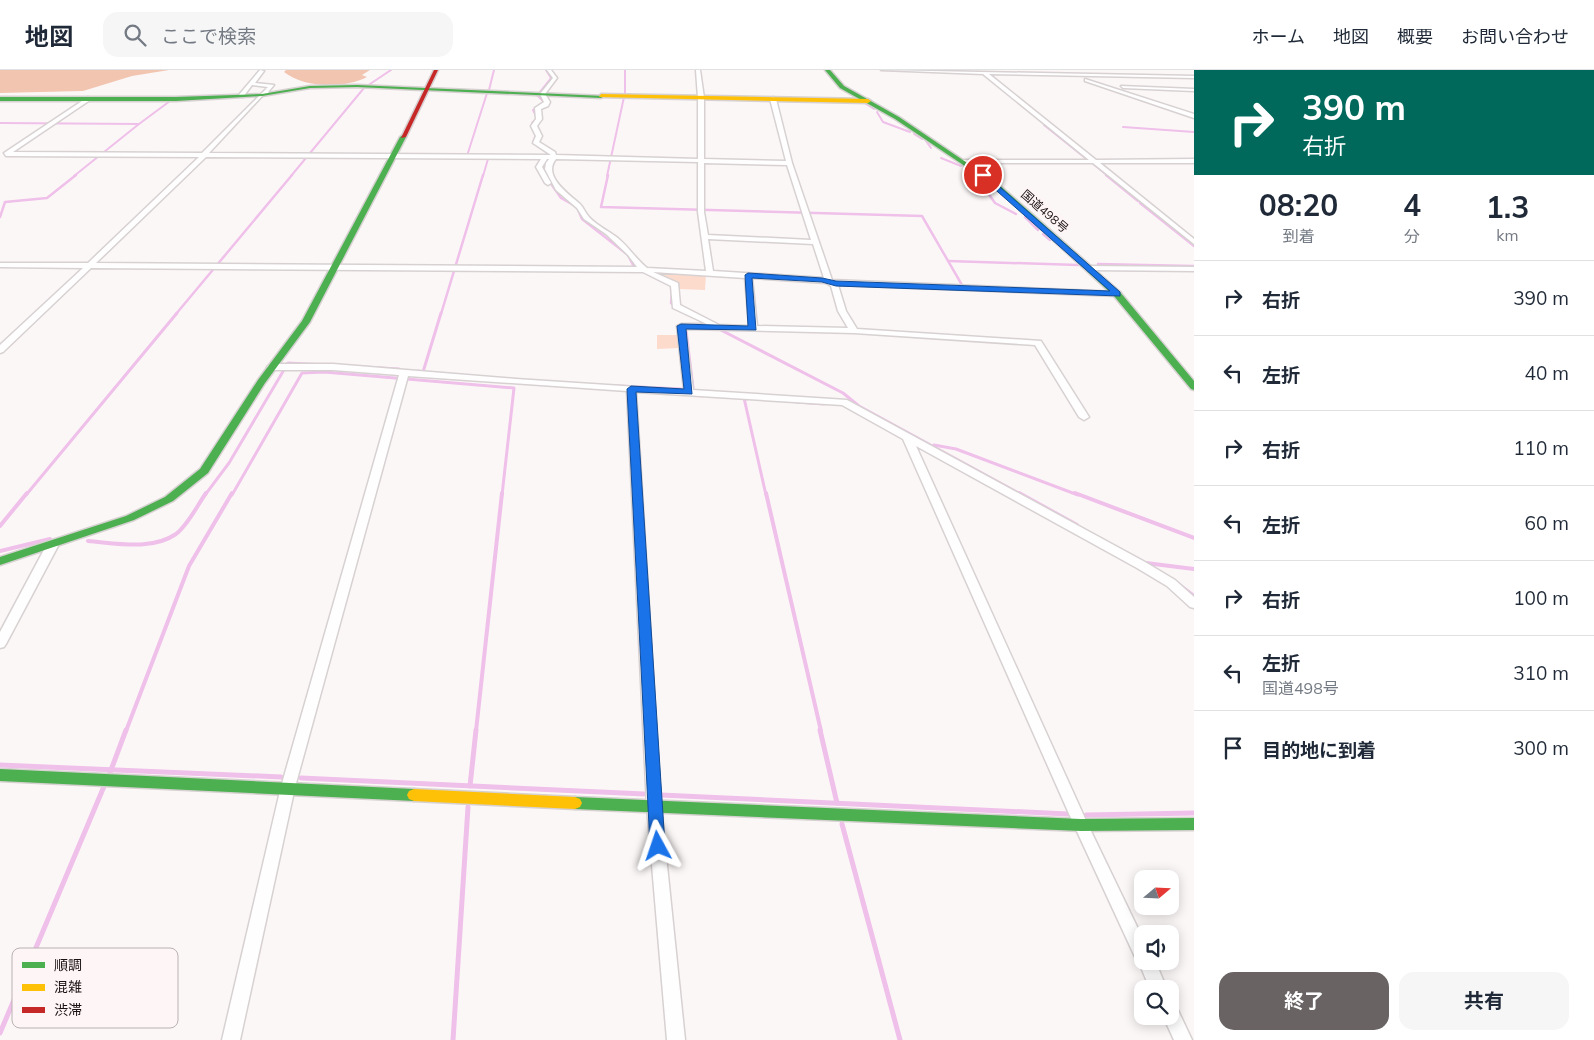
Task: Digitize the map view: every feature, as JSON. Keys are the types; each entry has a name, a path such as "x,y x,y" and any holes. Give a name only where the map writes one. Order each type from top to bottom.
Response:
{"main road":[{"path":"0,561 52,546 130,518 170,499 186,488 204,471 306,322 428,89 436,70"},
{"name":"国道498号","path":"827,70 842,87 868,101 995,184 1117,294 1194,387"},
{"path":"0,99 162,100 265,94 310,87 365,87 538,94 868,101"},
{"path":"0,775 288,787 654,807 1081,825 1194,824"}],"street":[{"path":"543,70 549,76 538,94 540,104 530,110 533,120 529,123 532,135 529,142 532,146 546,154 539,167 558,199 573,208 580,221 590,228 600,227"},
{"path":"538,94 555,78 550,70"},
{"path":"698,70 701,98 701,210 710,273"},
{"path":"884,70 1194,77"},
{"path":"1124,70 1134,76"},
{"path":"241,96 262,71"},
{"path":"984,72 1194,242"},
{"path":"1072,75 1194,116"},
{"path":"0,350 205,154 272,86 252,84"},
{"path":"1106,86 1194,90"},
{"path":"538,94 547,102 537,111 540,116 534,124 539,136 536,143 553,153 554,157"},
{"path":"0,158 88,99"},
{"path":"773,99 789,163 828,282 834,285 842,311 854,331"},
{"path":"6,154 554,157 789,163"},
{"path":"554,157 549,162 548,170 558,189 580,207 586,218 600,227 652,275 675,285 676,306 714,326"},
{"path":"963,162 1194,161"},
{"path":"705,237 816,242"},
{"path":"0,265 634,269 748,275 828,282 1117,294"},
{"path":"1090,268 1194,269"},
{"path":"748,275 753,328"},
{"path":"689,392 681,326 854,331 1038,344 1084,417"},
{"path":"274,367 333,367 403,378 689,392 844,402 1141,565 1171,583 1194,604"},
{"path":"231,1040 288,787 403,378"},
{"path":"631,389 654,807 676,1040"},
{"path":"908,438 1081,825 1134,937"},
{"path":"0,644 52,546"},
{"path":"1176,1025 1183,1040"}],"shaded area":[{"path":"0,70 169,70 132,76 83,91 0,93"},
{"path":"286,70 370,70 362,75 367,77 358,81 347,84 324,85 302,81 284,72"},
{"path":"654,271 706,275 705,290 679,289 678,284 654,274"},
{"path":"657,335 678,335 680,348 657,349"}],"waterway":[{"path":"291,176 364,88 391,70"},
{"path":"489,90 494,70"},
{"path":"539,93 551,78 546,70"},
{"path":"625,70 625,95"},
{"path":"483,176 488,159 466,159 488,90"},
{"path":"537,95 544,102 533,110 537,118 532,123 536,135 533,142 549,153 550,156 543,164"},
{"path":"607,176 624,97"},
{"path":"139,124 170,101"},
{"path":"866,104 874,109"},
{"path":"877,112 883,122 910,132"},
{"path":"0,123 139,124"},
{"path":"74,176 139,124"},
{"path":"1044,125 1089,161"},
{"path":"1123,127 1194,132"},
{"path":"914,134 922,139"},
{"path":"926,141 931,148"},
{"path":"941,158 961,166"},
{"path":"1092,163 1108,176"},
{"path":"0,217 5,202 47,198 76,175"},
{"path":"176,314 292,175"},
{"path":"441,314 483,175"},
{"path":"545,175 561,198 577,207 582,219 628,255 633,265 654,277"},
{"path":"608,175 601,207 922,216 948,261"},
{"path":"1106,175 1138,201"},
{"path":"976,176 995,203 1016,214"},
{"path":"1140,203 1194,246"},
{"path":"1025,217 1038,230"},
{"path":"1043,234 1050,240"},
{"path":"948,261 1078,265"},
{"path":"948,261 962,285"},
{"path":"1098,264 1194,266"},
{"path":"672,293 671,303 677,308"},
{"path":"26,495 177,313"},
{"path":"418,371 423,372 441,313"},
{"path":"717,328 843,393 859,406 1022,495"},
{"path":"686,330 693,388"},
{"path":"205,495 229,463 288,363 399,369"},
{"path":"232,495 302,373 324,372 514,388 502,495"},
{"path":"617,386 682,389"},
{"path":"747,399 744,398 766,495"},
{"path":"797,402 824,404"},
{"path":"934,445 956,449 1078,495"},
{"path":"0,526 27,493"},
{"path":"88,541 133,545 156,543 166,539 176,534 184,526 206,493"},
{"path":"126,731 189,566 232,493"},
{"path":"476,731 502,493"},
{"path":"766,493 821,731"},
{"path":"1019,493 1077,525"},
{"path":"1075,493 1194,538"},
{"path":"0,551 50,539"},
{"path":"1146,563 1194,569"},
{"path":"1178,584 1194,596"},
{"path":"111,770 126,730"},
{"path":"470,786 476,730"},
{"path":"820,730 837,803"},
{"path":"0,765 111,770"},
{"path":"108,778 111,770"},
{"path":"111,770 281,777"},
{"path":"301,778 470,786"},
{"path":"36,948 105,784"},
{"path":"470,786 644,794"},
{"path":"661,795 1068,814"},
{"path":"453,1040 468,807"},
{"path":"1086,815 1194,813"},
{"path":"842,824 900,1040"},
{"path":"0,1033 12,1005"}],"traffic: fast":[{"path":"827,70 842,87 897,118 995,184 1117,294 1194,387"},
{"path":"0,99 176,99 262,95 310,87 357,86 601,96"},
{"path":"0,561 130,518 169,499 204,471 261,382 306,322 403,137"},
{"path":"0,775 414,795"},
{"path":"575,803 1081,825 1194,824"}],"traffic: slow":[{"path":"601,96 868,101"},
{"path":"414,795 575,803"}],"traffic: jam":[{"path":"403,137 436,70"}],"route":[{"path":"658,846 654,807 631,389 689,392 681,326 753,328 748,275 822,280 836,283 1117,294 1090,268 983,175"}]}
